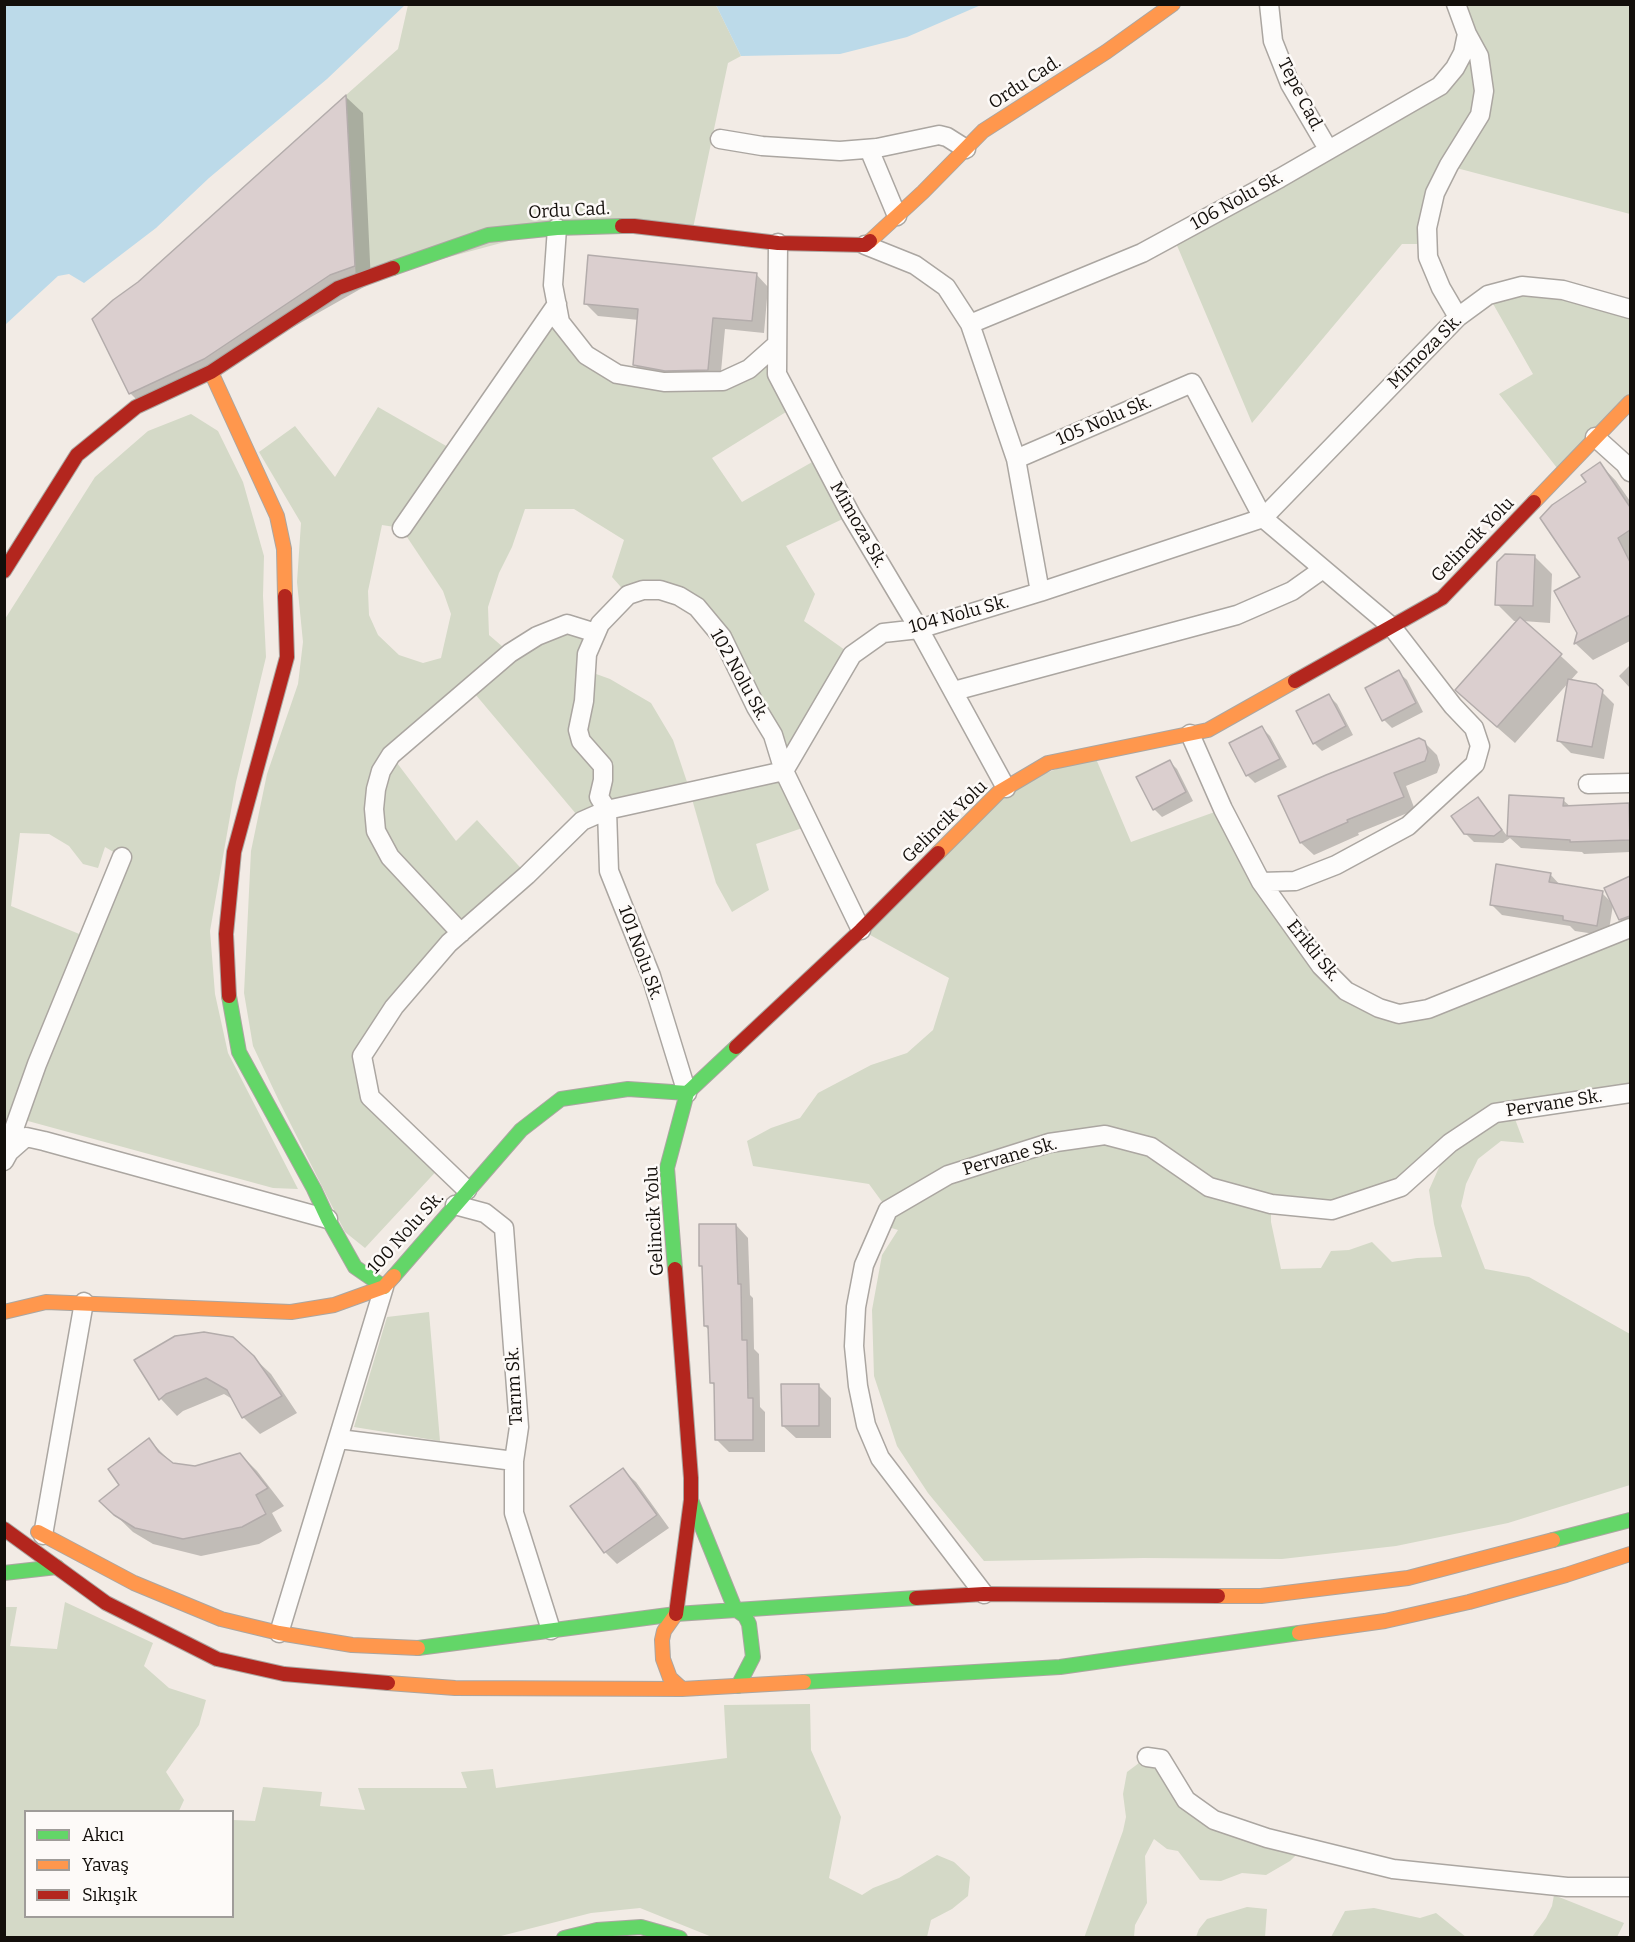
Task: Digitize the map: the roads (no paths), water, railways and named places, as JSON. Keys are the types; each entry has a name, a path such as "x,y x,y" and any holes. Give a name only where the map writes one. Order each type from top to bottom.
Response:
{"main road":[{"name":"Ordu Cad.","path":"4,571 77,455 136,407 211,372 338,288 488,235 557,228 634,226 778,243 865,245 983,131 1106,52 1173,4"},
{"path":"211,372 277,516 284,549 287,657 234,852 226,934 229,996 239,1052 355,1267 384,1287"},
{"name":"Gelincik Yolu","path":"691,1500 667,1168 687,1093 861,930 999,792 1048,763 1208,730 1443,598 1630,402"},
{"name":"100 Nolu Sk.","path":"4,1312 46,1302 291,1312 334,1305 384,1287 520,1130 561,1099 628,1089 687,1093"},
{"path":"691,1500 735,1609 745,1616 749,1624 753,1657 738,1686"},
{"path":"682,1689 670,1678 662,1640 664,1631 676,1614 691,1500"},
{"path":"13,1522 43,1534 134,1583 221,1619 279,1633 352,1646 411,1649 676,1614 735,1609 984,1594 1261,1596 1408,1578 1630,1520"},
{"path":"13,1522 57,1567 106,1603 217,1659 284,1674 455,1688 682,1689 1060,1667 1385,1621 1480,1599 1630,1554"},
{"path":"4,1573 57,1567"},
{"path":"564,1938 597,1930 641,1927 680,1938"}],"street":[{"name":"Tepe Cad.","path":"1269,4 1273,42 1290,84 1328,149"},
{"path":"1456,4 1467,34 1479,56 1484,91 1480,115 1449,165 1435,193 1427,228 1428,257 1441,288 1458,317"},
{"name":"106 Nolu Sk.","path":"970,324 1142,253 1280,178 1440,86 1455,68 1463,53 1467,34"},
{"path":"720,139 762,146 811,150 869,149 939,135 947,137 966,149"},
{"path":"869,149 897,216"},
{"path":"557,228 553,285 560,322 586,354 617,374 664,382 723,381 749,369 776,345"},
{"name":"Mimoza Sk.","path":"778,243 777,374 851,516 919,629 1006,788"},
{"path":"865,245 915,265 946,287 970,324 1016,459 1040,592"},
{"name":"Mimoza Sk.","path":"1263,518 1458,317 1488,295 1522,286 1563,290 1630,309"},
{"path":"402,528 557,304"},
{"name":"105 Nolu Sk.","path":"1016,459 1192,383 1263,518"},
{"path":"1630,421 1601,431 1630,472"},
{"path":"1261,882 1295,881 1336,865 1408,826 1476,764 1480,746 1474,728 1453,706 1392,627 1263,518"},
{"name":"104 Nolu Sk.","path":"784,771 852,655 883,633 919,629 1040,592 1263,518"},
{"path":"954,691 1237,615 1292,591 1323,569"},
{"name":"102 Nolu Sk.","path":"607,810 599,797 603,766 581,741 578,730 584,701 587,654 600,624 628,595 644,590 660,590 679,596 697,607 722,637 756,707 773,735 784,771"},
{"path":"461,933 390,857 376,831 374,809 381,771 391,755 510,653 537,636 567,624 596,633"},
{"name":"Erikli Sk.","path":"1190,734 1223,809 1261,882 1320,966 1346,991 1379,1008 1399,1014 1428,1010 1630,928"},
{"path":"467,1190 370,1097 362,1056 394,1008 449,943 527,875 582,821 607,810 784,771 861,930"},
{"path":"1587,784 1630,783"},
{"name":"101 Nolu Sk.","path":"607,810 609,871 651,976 687,1093"},
{"path":"4,1156 37,1064 122,857"},
{"name":"Pervane Sk.","path":"984,1594 880,1458 866,1425 858,1386 854,1346 856,1307 864,1266 888,1210 948,1175 1049,1143 1105,1135 1151,1147 1209,1187 1271,1204 1332,1210 1401,1187 1450,1143 1495,1113 1630,1094"},
{"path":"4,1161 9,1152 26,1137 328,1219"},
{"name":"Tarım Sk.","path":"455,1205 485,1213 504,1228 519,1427 514,1461 514,1514 551,1630"},
{"path":"279,1633 384,1287"},
{"path":"43,1534 84,1302"},
{"path":"339,1439 514,1461"},
{"path":"1147,1757 1161,1759 1185,1800 1205,1814 1214,1820 1267,1838 1393,1869 1567,1887 1630,1887"}],"water":[{"path":"5,4 405,5 327,79 209,178 156,228 84,283 69,274 58,276 5,325"},
{"path":"716,5 981,5 907,37 840,54 741,56"}]}
